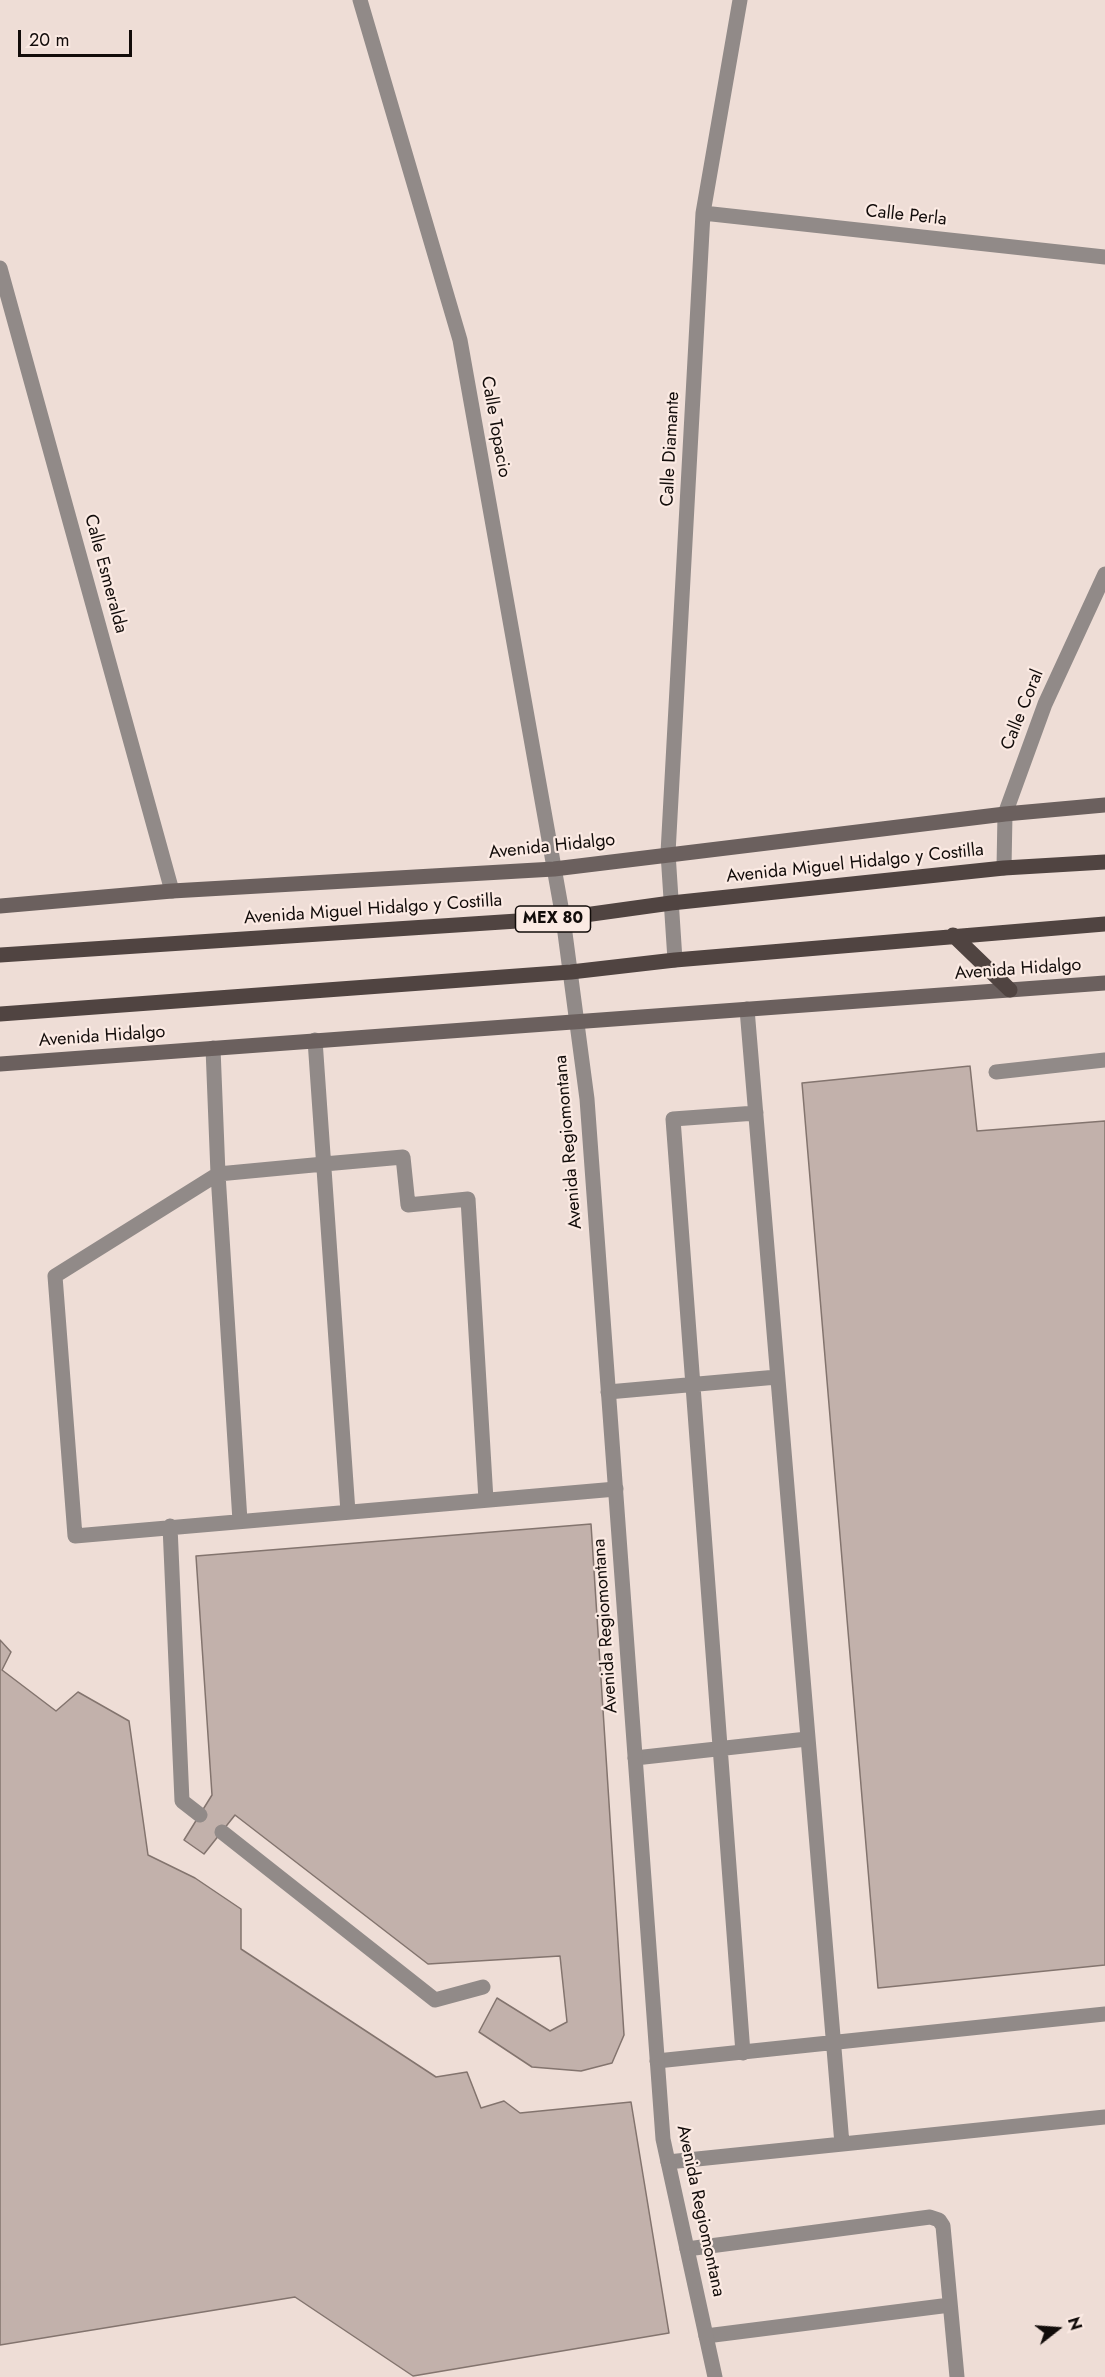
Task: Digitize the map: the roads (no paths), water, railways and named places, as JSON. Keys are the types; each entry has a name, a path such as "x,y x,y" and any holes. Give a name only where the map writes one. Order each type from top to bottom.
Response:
{"main road":[{"name":"Avenida Miguel Hidalgo y Costilla","path":"0,955 563,918 671,903 1004,868 1105,862"},
{"path":"0,1014 571,972 675,960 1105,924"},
{"path":"953,936 1010,990"}],"street":[{"name":"Calle Topacio","path":"360,0 460,340 554,869"},
{"name":"Calle Diamante","path":"675,960 668,854 703,213 740,0"},
{"name":"Calle Perla","path":"703,213 1105,257"},
{"name":"Calle Esmeralda","path":"0,268 172,891"},
{"name":"Calle Coral","path":"1004,868 1005,814 1045,704 1105,574"},
{"name":"Avenida Hidalgo","path":"0,906 172,891 554,869 1005,814 1105,806"},
{"name":"Avenida Regiomontana","path":"554,869 571,972 587,1099 663,2139 715,2377"},
{"name":"Avenida Hidalgo","path":"0,1064 1105,983"},
{"path":"747,1009 842,2144"},
{"path":"315,1040 348,1512"},
{"path":"213,1048 218,1174 240,1521"},
{"path":"996,1072 1105,1060"},
{"path":"743,2053 673,1119 756,1113"},
{"path":"486,1500 468,1198 408,1205 403,1158 218,1174 55,1276 75,1536 170,1526 616,1490"},
{"path":"608,1392 777,1377"},
{"path":"170,1526 182,1801 200,1815"},
{"path":"635,1758 807,1739"},
{"path":"222,1832 435,2000 483,1987"},
{"path":"657,2061 1105,2014"},
{"path":"668,2162 1105,2116"},
{"path":"687,2249 930,2217 939,2220 943,2226 957,2377"},
{"path":"706,2336 950,2304"}]}
